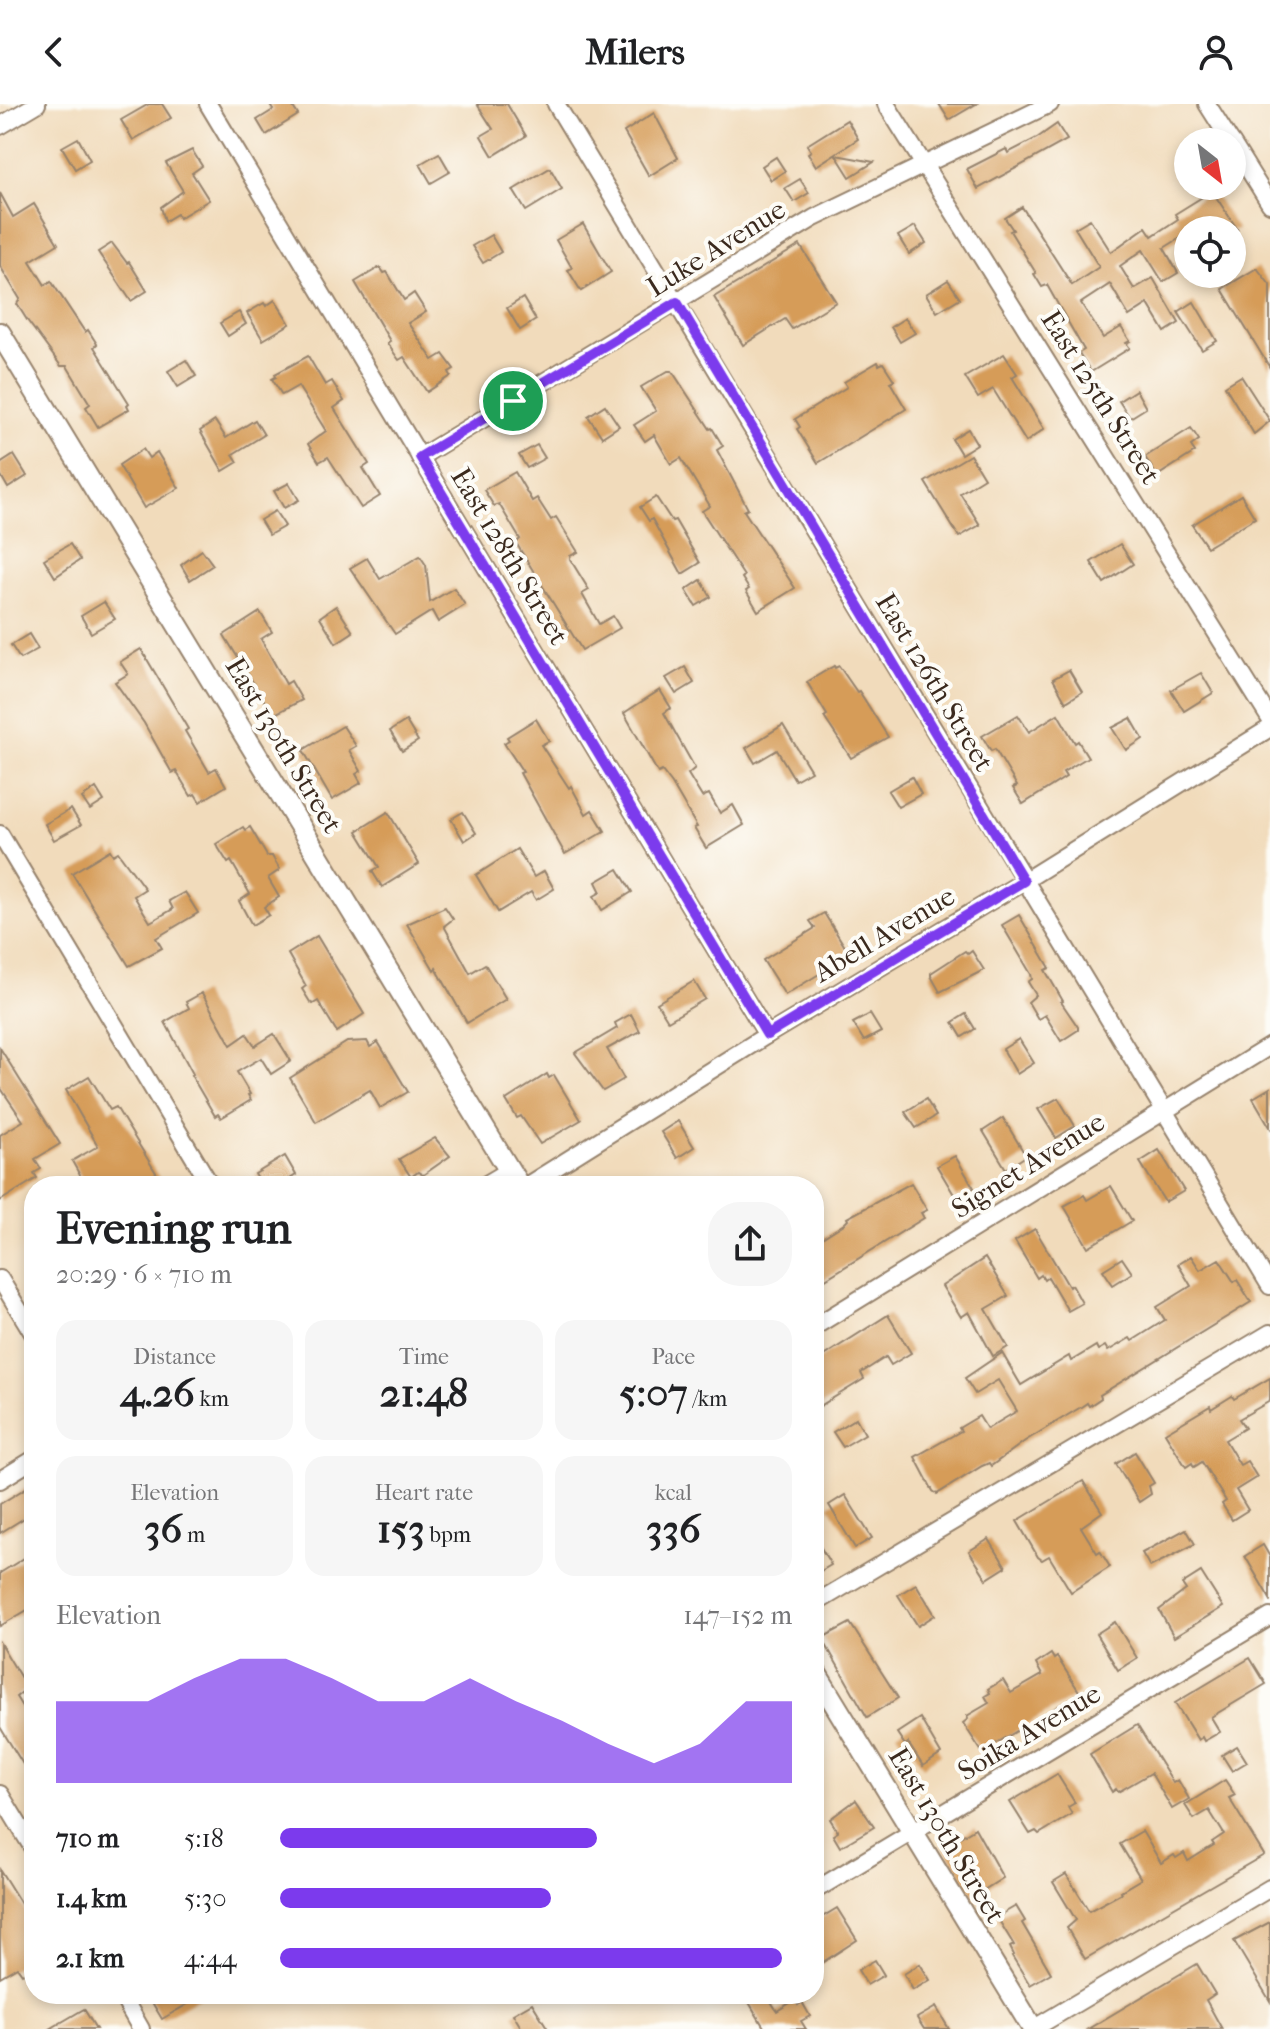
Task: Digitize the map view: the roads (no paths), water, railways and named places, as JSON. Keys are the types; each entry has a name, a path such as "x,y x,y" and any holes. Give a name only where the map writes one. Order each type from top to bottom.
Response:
{"street":[{"path":"0,126 37,104"},
{"name":"East 128th Street","path":"208,104 767,1035"},
{"name":"East 126th Street","path":"556,104 1270,1286"},
{"name":"East 125th Street","path":"886,104 1270,719"},
{"name":"Luke Avenue","path":"420,457 814,218 1050,104"},
{"path":"1207,104 1222,128"},
{"path":"1246,165 1270,204"},
{"name":"East 130th Street","path":"0,333 514,1176"},
{"name":"Abell Avenue","path":"542,1176 1270,728"},
{"path":"0,834 205,1176"},
{"name":"Signet Avenue","path":"824,1321 1270,1046"},
{"path":"0,1279 24,1319"},
{"path":"824,1598 1270,1333"},
{"path":"0,1480 24,1465"},
{"name":"Soika Avenue","path":"824,1885 1270,1617"},
{"name":"East 130th Street","path":"824,1686 1033,2029"},
{"path":"0,1794 24,1834"},
{"path":"1033,2029 1270,1888"},
{"path":"127,2004 141,2029"}]}
